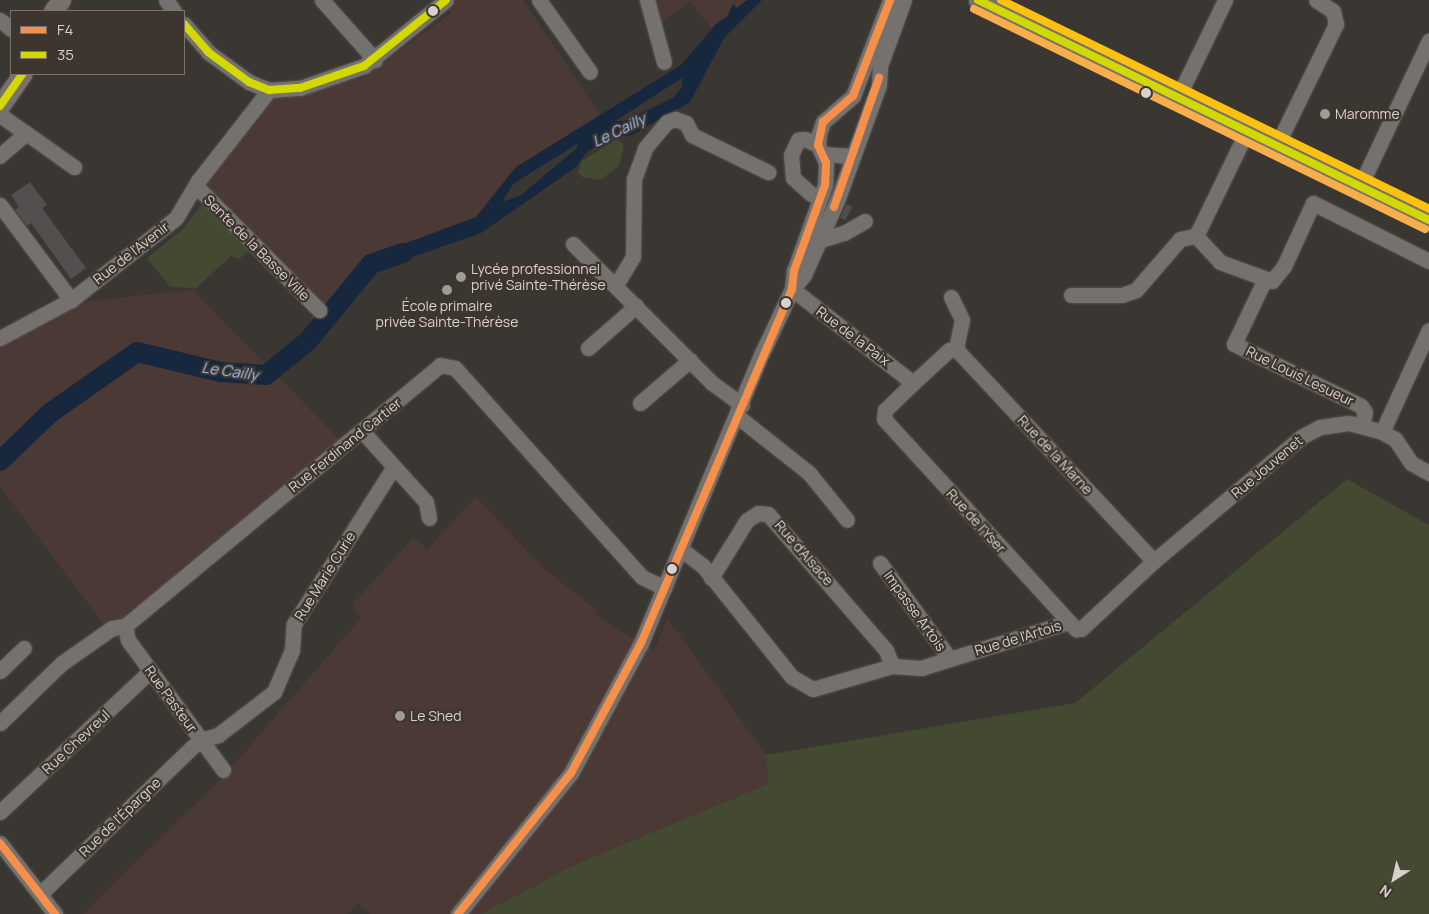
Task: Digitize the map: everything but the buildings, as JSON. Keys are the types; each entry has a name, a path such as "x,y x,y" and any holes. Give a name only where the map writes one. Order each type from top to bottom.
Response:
{"main road":[{"path":"978,0 1429,220"},
{"path":"0,88 10,73"},
{"path":"0,106 21,75"}],"street":[{"path":"322,0 376,60"},
{"path":"185,25 218,61 269,90 320,84 376,60 446,0"},
{"path":"647,0 664,62"},
{"path":"792,288 804,275 879,85 872,68 890,0"},
{"path":"458,914 572,773 619,689 664,593 739,410 792,288 794,271 825,185 821,150 823,122 853,96 872,68 904,0"},
{"path":"1178,97 1225,0"},
{"path":"1277,146 1336,24 1333,11 1316,0"},
{"path":"546,2 590,72"},
{"path":"0,20 10,28"},
{"path":"1360,186 1429,41"},
{"name":"Rue de l'Avenir","path":"0,338 71,300 176,218 196,186 269,90"},
{"path":"0,115 74,167"},
{"path":"616,285 633,257 632,198 641,163 651,139 675,119 686,123 692,135 768,172"},
{"path":"641,163 667,135 682,131"},
{"path":"1196,236 1247,131"},
{"path":"0,156 26,133"},
{"path":"811,194 793,178 790,160 798,140 804,139 821,150 852,156"},
{"name":"Sente de la Basse Ville","path":"196,186 319,310"},
{"path":"1196,236 1220,262 1264,281 1272,281 1280,274 1313,202 1429,261"},
{"path":"0,205 71,300"},
{"path":"817,241 844,233 864,220 849,213"},
{"path":"1071,294 1122,295 1136,290 1180,239 1196,236"},
{"path":"573,244 739,410 809,473 847,520"},
{"name":"Rue Louis Lesueur","path":"1264,281 1234,344 1361,406 1365,412 1362,425"},
{"name":"Rue de la Paix","path":"792,288 913,383"},
{"path":"913,383 949,350 956,349 962,320 951,297"},
{"path":"588,348 636,306"},
{"path":"1382,432 1428,336"},
{"name":"Rue de la Marne","path":"956,349 1154,561"},
{"path":"640,403 690,360"},
{"name":"Rue Ferdinand Cartier","path":"0,723 62,663 112,628 124,626 362,432 440,365 455,368 642,577 664,593"},
{"name":"Rue de l'Yser","path":"913,383 885,410 884,420 1069,622"},
{"name":"Rue Jouvenet","path":"1195,526 1302,436 1331,423 1362,425 1396,439 1411,463 1429,473"},
{"path":"362,432 426,502 429,518"},
{"name":"Rue Marie Curie","path":"201,740 218,735 280,684 292,650 294,624 393,468"},
{"name":"Rue d'Alsace","path":"711,578 747,520 758,513 768,514 886,650 892,666"},
{"name":"Rue de l'Artois","path":"711,578 792,678 806,687 820,688 892,666 912,669 950,659 1069,622 1081,628 1195,526"},
{"path":"681,549 704,566 711,578"},
{"name":"Impasse Artois","path":"880,563 950,659"},
{"name":"Rue Pasteur","path":"124,626 128,640 223,770"},
{"path":"0,671 24,648"},
{"name":"Rue Chevreul","path":"0,812 150,671"},
{"name":"Rue de l'Épargne","path":"40,894 201,740"},
{"path":"0,843 55,914"}],"shaded area":[{"path":"453,0 523,0 600,115 510,174 478,217 463,226 377,251 348,277 324,310 207,188 207,178 272,98 362,78 451,13 446,6"},
{"path":"650,0 747,0 711,28 690,1 656,27"},
{"path":"193,290 350,450 121,640 114,638 0,487 0,341 68,303"},
{"path":"476,497 542,567 598,611 596,616 654,651 668,619 766,755 768,784 574,865 481,914 370,914 358,904 347,914 83,914 223,777 361,618 352,605 413,538 427,549"}],"green space":[{"path":"617,139 624,145 619,166 600,180 582,177 578,172 582,161"},
{"path":"205,200 253,248 239,259 231,256 196,288 170,287 147,258 183,229"},
{"path":"1347,479 1429,525 1429,914 481,914 574,865 768,784 766,755 1075,703"}],"water":[{"path":"747,0 762,0 724,38 690,102 630,136 613,136 587,152 576,167 481,233 384,267 374,255 476,217 516,167 681,65 718,22 727,17 733,4 737,8","holes":["682,78 682,87 673,98 624,121 615,121","577,144 578,147 520,196 502,202 513,184"]}],"waterway":[{"name":"Le Cailly","path":"0,461 50,413 137,352 220,372 266,375 308,341 371,264 403,253"}],"tunnel":[{"path":"823,200 849,213"}],"transit line":[{"name":"35","path":"185,25 208,52 249,82 269,90 300,88 364,66 446,0"},
{"name":"F4","path":"458,914 571,773 641,643 792,289 794,271 825,185 826,163 818,145 823,122 853,96 890,0"},
{"name":"35","path":"978,0 1429,220"},
{"path":"1001,0 1429,209"},
{"path":"974,9 1425,229"},
{"name":"35","path":"0,106 21,75"},
{"name":"F4","path":"834,207 879,78"},
{"name":"F4","path":"0,843 55,914"}],"place":[{"name":"Maromme","path":"1325,114"},
{"name":"Lycée professionnel privé Sainte-Thérèse","path":"461,277"},
{"name":"École primaire privée Sainte-Thérèse","path":"447,290"},
{"name":"Le Shed","path":"400,716"}]}
